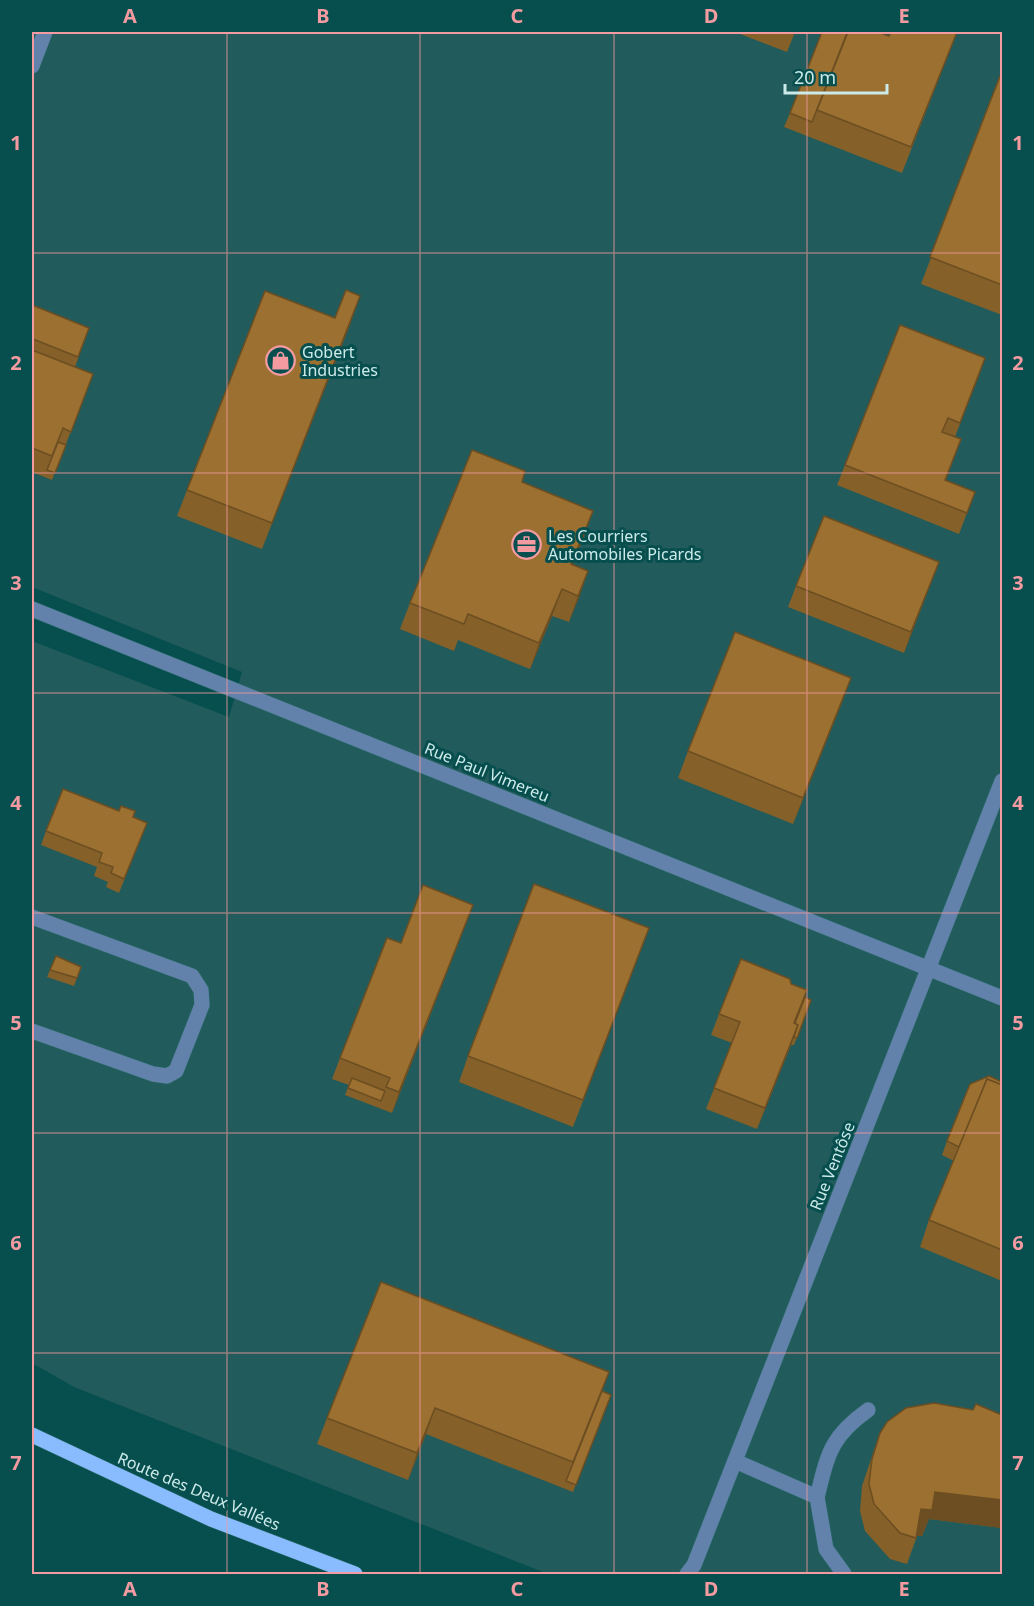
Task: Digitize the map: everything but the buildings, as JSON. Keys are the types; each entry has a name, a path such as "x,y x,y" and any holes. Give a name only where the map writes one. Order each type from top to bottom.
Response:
{"main road":[{"name":"Route des Deux Vallées","path":"32,1435 212,1519 355,1575"}],"street":[{"path":"32,66 45,32"},
{"name":"Rue Paul Vimereu","path":"32,611 1002,999"},
{"name":"Rue Ventôse","path":"692,1571 1002,781"},
{"path":"32,917 192,976 201,990 202,1005 176,1071 167,1076 153,1074 32,1031"},
{"path":"844,1575 826,1549 817,1497 830,1449 847,1425 868,1410"},
{"path":"735,1461 817,1497"}],"shaded area":[{"path":"32,32 1002,32 1002,1574 548,1574 74,1387 32,1363 32,641 229,717 242,672 32,587"}],"place":[{"name":"Gobert Industries","path":"281,361"},
{"name":"Les Courriers Automobiles Picards","path":"527,545"}]}
